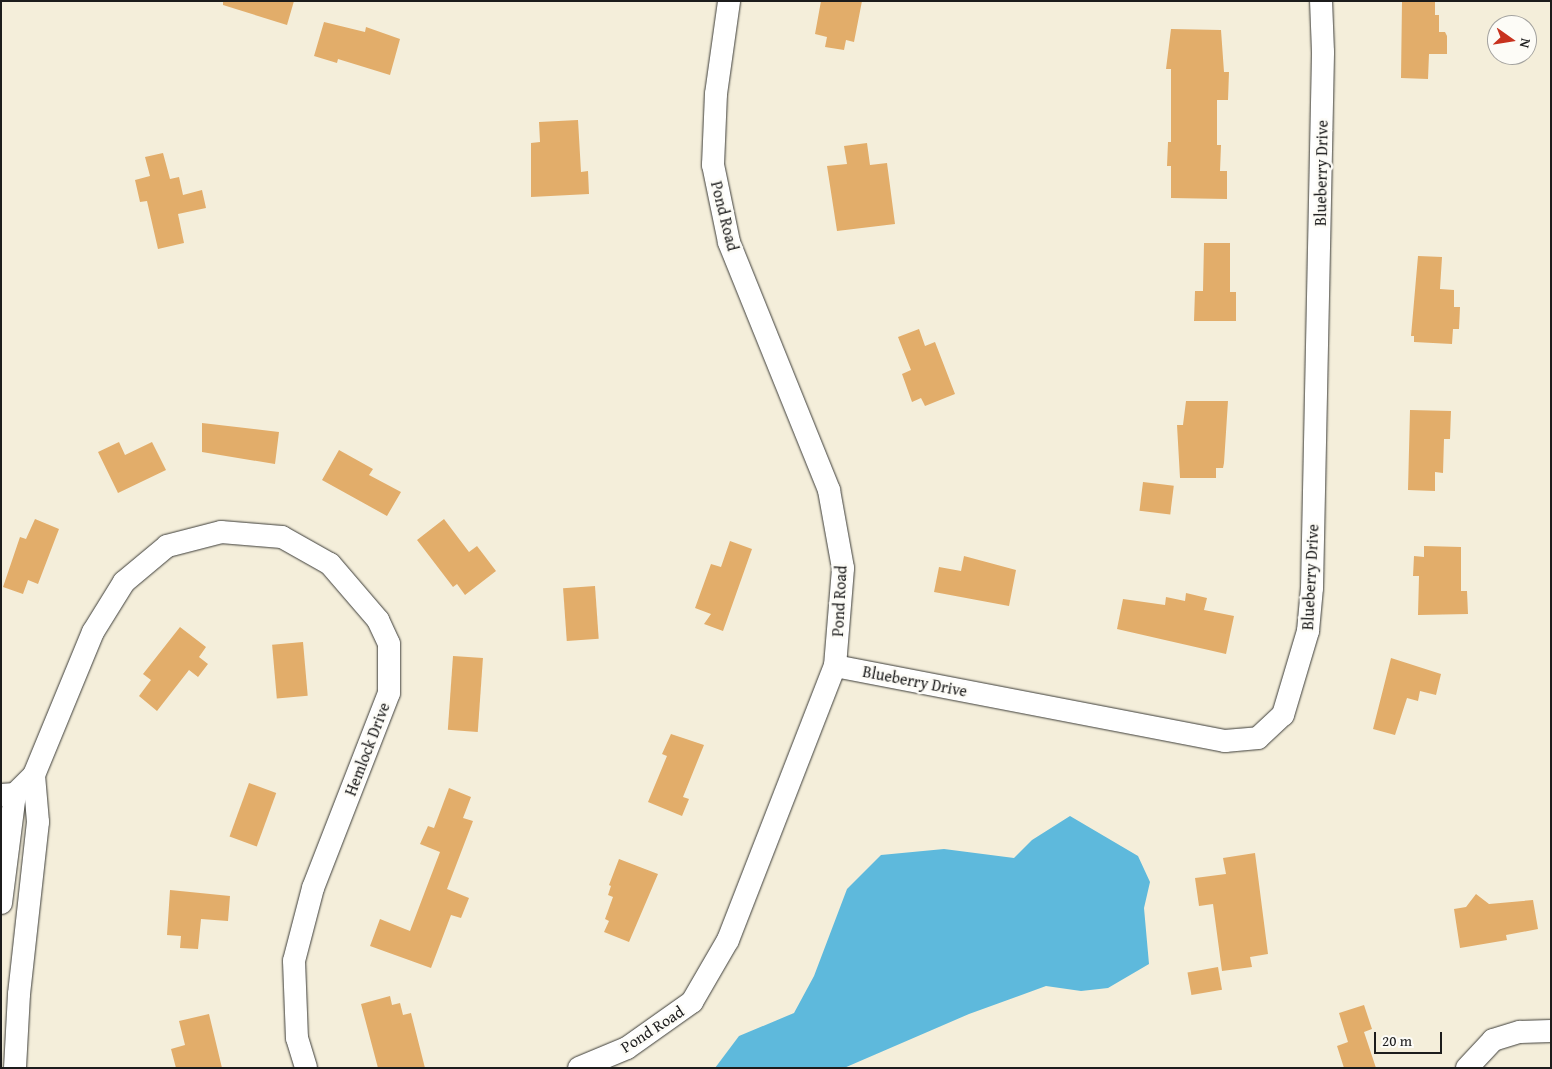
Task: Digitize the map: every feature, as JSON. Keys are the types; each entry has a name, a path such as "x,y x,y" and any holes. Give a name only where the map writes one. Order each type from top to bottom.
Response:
{"street":[{"name":"Pond Road","path":"579,1068 627,1048 692,1002 728,940 835,666 843,568 829,490 729,242 713,165 716,94 729,1"},
{"name":"Blueberry Drive","path":"835,666 1225,741 1258,738 1283,716 1308,631 1312,588 1323,62 1321,1"},
{"name":"Hemlock Drive","path":"8,794 34,775 93,632 124,582 167,546 220,532 282,537 330,564 378,620 389,644 389,692 314,888 294,961 297,1038 306,1068"},
{"path":"15,1068 19,994 38,822 34,775"},
{"path":"1,903 8,794"},
{"path":"1467,1068 1493,1040 1520,1032 1551,1030"}],"water":[{"path":"1070,816 1138,856 1150,882 1144,908 1149,964 1108,988 1081,991 1046,986 969,1014 844,1068 715,1068 739,1036 794,1013 814,976 847,889 881,855 944,849 1014,858 1032,840"}],"building":[{"path":"223,1 294,1 287,25 223,5"},
{"path":"821,1 862,1 854,42 846,40 844,50 825,47 827,37 815,34"},
{"path":"1402,1 1435,1 1435,15 1439,15 1439,32 1445,32 1447,36 1447,54 1429,54 1428,79 1401,78"},
{"path":"324,22 365,32 366,27 400,39 390,75 338,59 337,63 314,56"},
{"path":"1171,29 1221,30 1224,72 1229,72 1228,100 1217,100 1217,145 1221,145 1220,171 1227,171 1227,199 1171,198 1171,166 1167,166 1168,142 1171,142 1171,69 1166,69"},
{"path":"578,120 581,172 588,171 589,194 531,197 531,143 540,142 539,122"},
{"path":"867,143 870,165 887,163 895,224 837,231 827,166 847,164 844,146"},
{"path":"163,153 170,179 179,177 183,195 202,190 206,208 178,214 184,243 158,249 147,201 140,202 135,180 150,176 145,157"},
{"path":"1204,243 1230,243 1230,292 1236,292 1236,321 1194,321 1195,291 1203,291"},
{"path":"1418,256 1442,257 1440,289 1454,290 1454,307 1460,307 1459,329 1453,329 1452,344 1414,342 1414,336 1411,336"},
{"path":"919,329 925,346 935,342 955,394 925,406 921,398 912,402 902,374 911,370 898,337"},
{"path":"1186,401 1228,401 1224,463 1223,468 1216,468 1216,478 1180,478 1177,425 1183,425"},
{"path":"1410,410 1451,411 1450,439 1444,439 1443,473 1435,472 1435,491 1408,490"},
{"path":"202,423 279,432 275,464 202,452"},
{"path":"119,442 125,455 152,442 166,470 118,493 98,452"},
{"path":"339,450 373,469 369,475 401,492 387,516 322,480"},
{"path":"1143,482 1174,486 1170,515 1139,511"},
{"path":"35,519 59,529 38,584 28,580 23,594 3,587 20,537 26,539"},
{"path":"444,519 469,552 477,546 496,571 465,595 457,584 453,587 417,540"},
{"path":"730,541 752,549 723,631 704,624 711,614 695,608 711,564 721,567"},
{"path":"1424,546 1461,547 1461,591 1467,591 1468,614 1418,615 1419,576 1413,576 1414,556 1424,557"},
{"path":"964,556 1016,570 1009,606 934,592 939,567 961,571"},
{"path":"595,586 599,639 567,641 563,588"},
{"path":"1186,593 1207,598 1204,610 1234,616 1226,654 1117,629 1123,599 1165,605 1166,597 1185,601"},
{"path":"180,627 206,647 199,657 208,664 198,677 189,670 157,711 139,696 151,680 143,674"},
{"path":"303,642 308,696 277,698 272,645"},
{"path":"453,656 483,658 478,732 448,730"},
{"path":"1391,658 1441,674 1436,695 1420,691 1418,701 1407,698 1395,735 1373,729"},
{"path":"671,734 704,745 683,797 689,799 682,816 648,802 667,756 662,754"},
{"path":"249,783 276,793 257,846 230,837"},
{"path":"449,788 471,797 463,818 473,821 447,889 469,898 461,918 451,915 431,968 370,946 380,919 410,931 440,852 420,844 428,826 434,828"},
{"path":"1255,853 1268,954 1250,957 1252,967 1222,971 1213,904 1199,906 1195,878 1226,874 1223,858"},
{"path":"619,859 658,874 629,942 604,932 609,921 605,919 613,897 608,895 611,886 609,885"},
{"path":"170,890 230,896 228,921 201,919 198,949 180,948 181,936 167,935"},
{"path":"1476,894 1489,904 1533,900 1538,929 1506,935 1507,940 1460,948 1454,909 1466,907"},
{"path":"1218,967 1222,990 1191,995 1187,972"},
{"path":"390,996 392,1005 400,1003 403,1015 411,1013 425,1068 378,1068 361,1004"},
{"path":"1364,1005 1372,1029 1364,1032 1376,1068 1344,1068 1337,1046 1348,1042 1339,1013"},
{"path":"209,1014 222,1068 176,1068 171,1049 185,1045 179,1021"}]}
